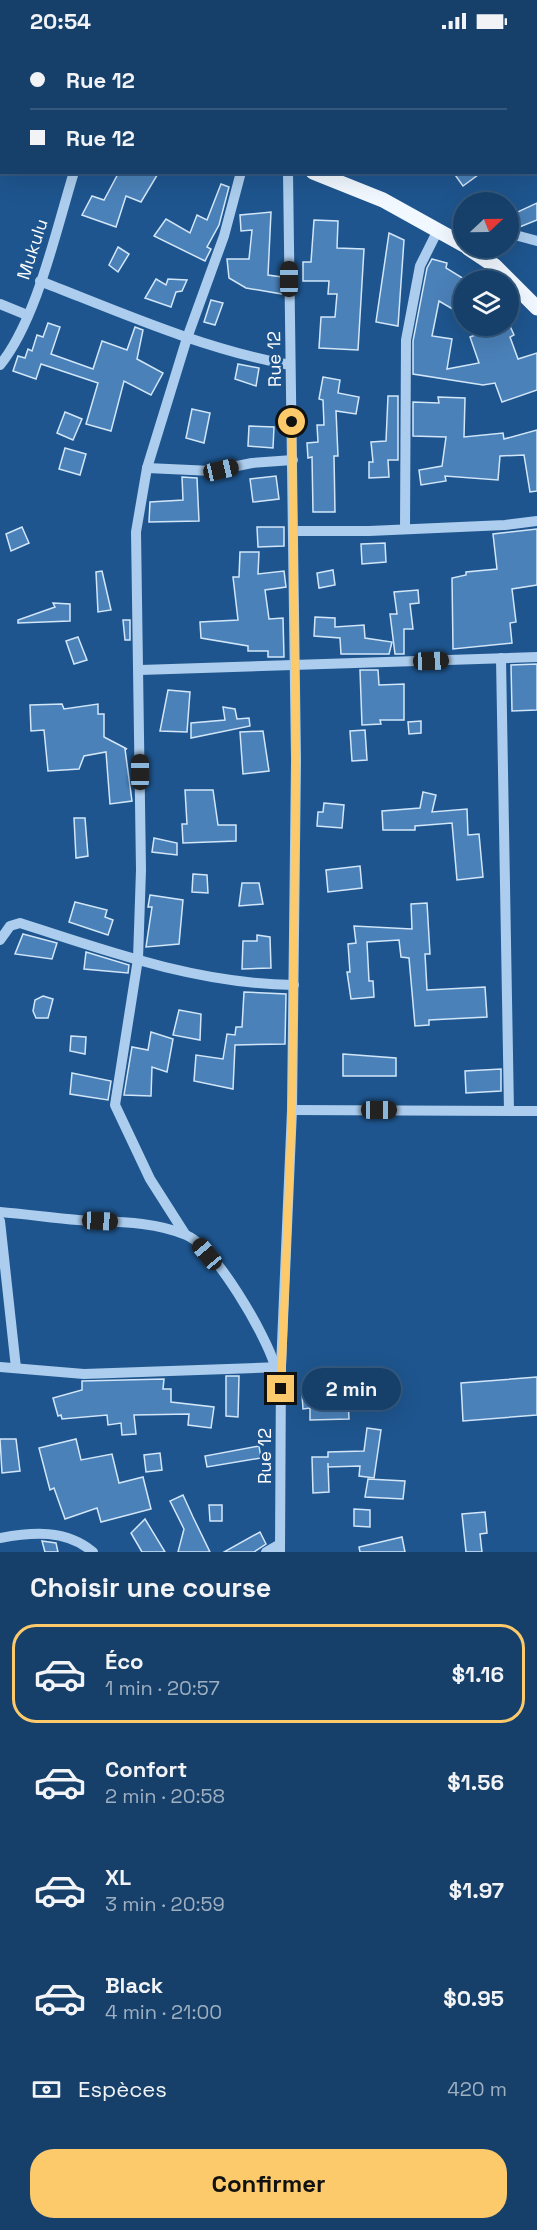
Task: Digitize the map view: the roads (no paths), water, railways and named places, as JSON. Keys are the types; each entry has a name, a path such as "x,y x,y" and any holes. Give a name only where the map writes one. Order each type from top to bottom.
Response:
{"main road":[{"path":"334,176 453,238"},
{"path":"484,258 537,308"}],"street":[{"name":"Mukulu","path":"0,366 17,338 40,281 73,174"},
{"path":"185,1234 150,1179 115,1105 138,959 141,870 140,670 136,532 147,468 187,338 224,236 240,174"},
{"name":"Rue 12","path":"280,1548 278,1366 292,1110 296,666 288,174"},
{"path":"405,528 406,340 420,266 438,230"},
{"path":"519,236 537,241"},
{"path":"40,281 187,338 241,356 290,365"},
{"path":"0,304 27,315"},
{"path":"147,468 212,471 252,463 293,460"},
{"path":"294,531 505,525 537,521"},
{"path":"140,670 537,657"},
{"path":"501,658 509,1111"},
{"path":"0,940 10,926 20,923 189,974 228,982 294,986"},
{"path":"292,1110 537,1111"},
{"path":"0,1212 129,1222 185,1234 195,1239 231,1282 255,1320 278,1366 84,1374 0,1367"},
{"path":"0,1221 16,1368"},
{"path":"0,1538 28,1532 49,1533 84,1544 93,1552"},
{"path":"266,1552 280,1548"}]}
